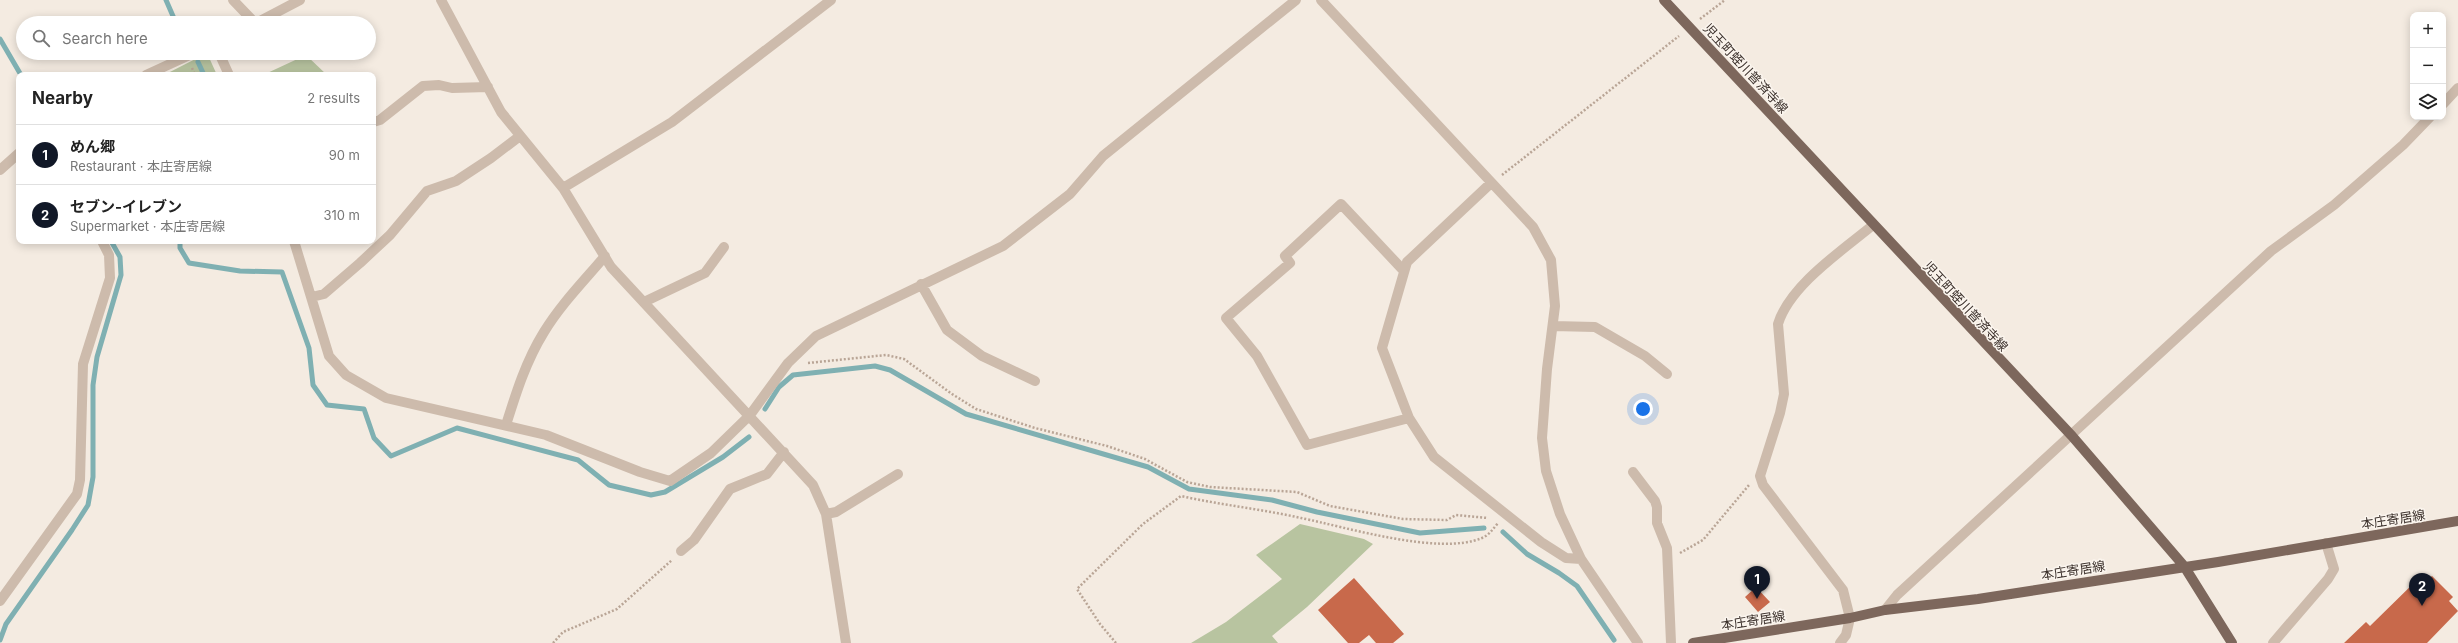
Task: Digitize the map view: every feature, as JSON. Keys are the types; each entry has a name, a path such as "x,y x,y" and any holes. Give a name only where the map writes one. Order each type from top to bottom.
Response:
{"main road":[{"name":"児玉町蛭川普済寺線","path":"1664,0 2072,436 2184,566 2232,643"},
{"name":"本庄寄居線","path":"1692,643 1850,618 1885,610 1978,599 2184,566 2218,562 2458,521"}],"street":[{"path":"233,0 248,16"},
{"path":"269,16 300,0"},
{"path":"442,0 501,112 563,188 611,267 750,415 813,485 826,514 846,643"},
{"path":"563,188 672,122 831,0"},
{"path":"295,244 329,356 346,375 386,398 546,435 640,472 670,480 711,453 750,415 788,363 816,336 920,284 1003,246 1070,194 1103,156 1296,0"},
{"path":"1321,0 1533,227 1551,260 1556,306 1542,438 1546,471 1560,514 1582,559 1638,643"},
{"path":"153,72 179,60"},
{"path":"222,60 228,72"},
{"path":"376,121 380,120 423,86 439,84 452,88 488,87"},
{"path":"2446,101 2458,88"},
{"path":"1885,610 1897,595 2072,436 2271,251 2334,205 2403,145 2427,120"},
{"path":"312,297 324,294 360,263 390,235 427,191 456,181 491,158 520,136"},
{"path":"0,170 16,156"},
{"path":"1491,183 1407,262 1382,348 1409,418 1434,457 1541,542 1566,558 1582,559"},
{"path":"1404,271 1341,204 1285,256 1290,263 1226,318 1257,356 1307,445 1409,418"},
{"path":"1840,643 1846,636 1850,618 1843,590 1763,485 1760,476 1780,413 1784,394 1778,324 1781,316 1804,285 1873,225"},
{"path":"0,601 77,494 80,480 83,364 110,278 109,255 104,244"},
{"path":"644,302 705,273 724,247"},
{"path":"506,425 527,363 544,332 559,310 605,256"},
{"path":"920,284 947,330 982,356 1035,381"},
{"path":"1553,326 1595,327 1645,356 1667,374"},
{"path":"681,551 694,540 730,489 767,474 784,452"},
{"path":"1633,472 1657,507 1657,523 1668,558 1671,643"},
{"path":"826,514 836,512 898,474"},
{"path":"2273,643 2328,579 2334,569 2326,543"}],"path":[{"path":"1491,183 1725,0"},
{"path":"788,363 801,364 886,355 904,359 952,394 976,408 1035,428 1107,446 1145,460 1187,482 1210,487 1297,492 1330,506 1403,519 1447,520 1456,515 1483,519 1506,514"},
{"path":"1668,558 1690,549 1703,540 1744,489 1760,476"},
{"path":"1116,643 1103,629 1077,589 1143,524 1181,496 1224,506 1299,517 1419,543 1465,542 1482,538 1490,533 1506,514"},
{"path":"553,643 563,632 617,609 681,551"}],"green space":[{"path":"193,60 210,60 216,72 170,72"},
{"path":"295,60 311,60 324,72 269,72"},
{"path":"1300,524 1364,539 1373,544 1307,607 1272,636 1278,643 1191,643 1226,622 1282,579 1256,555"}],"building":[{"path":"2421,576 2426,581 2432,576 2453,597 2449,601 2458,611 2427,643 2344,643 2366,622 2370,626"},
{"path":"1354,578 1404,634 1393,643 1376,643 1369,635 1359,643 1348,643 1318,610"},
{"path":"1756,587 1770,602 1758,612 1745,597"}],"waterway":[{"path":"166,0 173,16"},
{"path":"0,39 19,72"},
{"path":"198,62 203,72"},
{"path":"0,640 6,624 88,505 93,477 93,385 97,357 121,275 120,257 113,244"},
{"path":"180,244 180,248 189,263 240,271 282,272 309,348 313,385 327,405 364,409 374,438 391,456 457,428 578,460 609,485 651,495 665,492 723,457 749,437"},
{"path":"765,409 779,387 793,375 875,366 890,370 966,414 1148,467 1189,489 1272,500 1317,512 1420,533 1484,528"},
{"path":"1503,532 1527,554 1559,573 1577,586 1614,640"}],"place":[{"name":"めん郷","path":"1757,599"},
{"name":"セブン-イレブン","path":"2422,606"}]}
